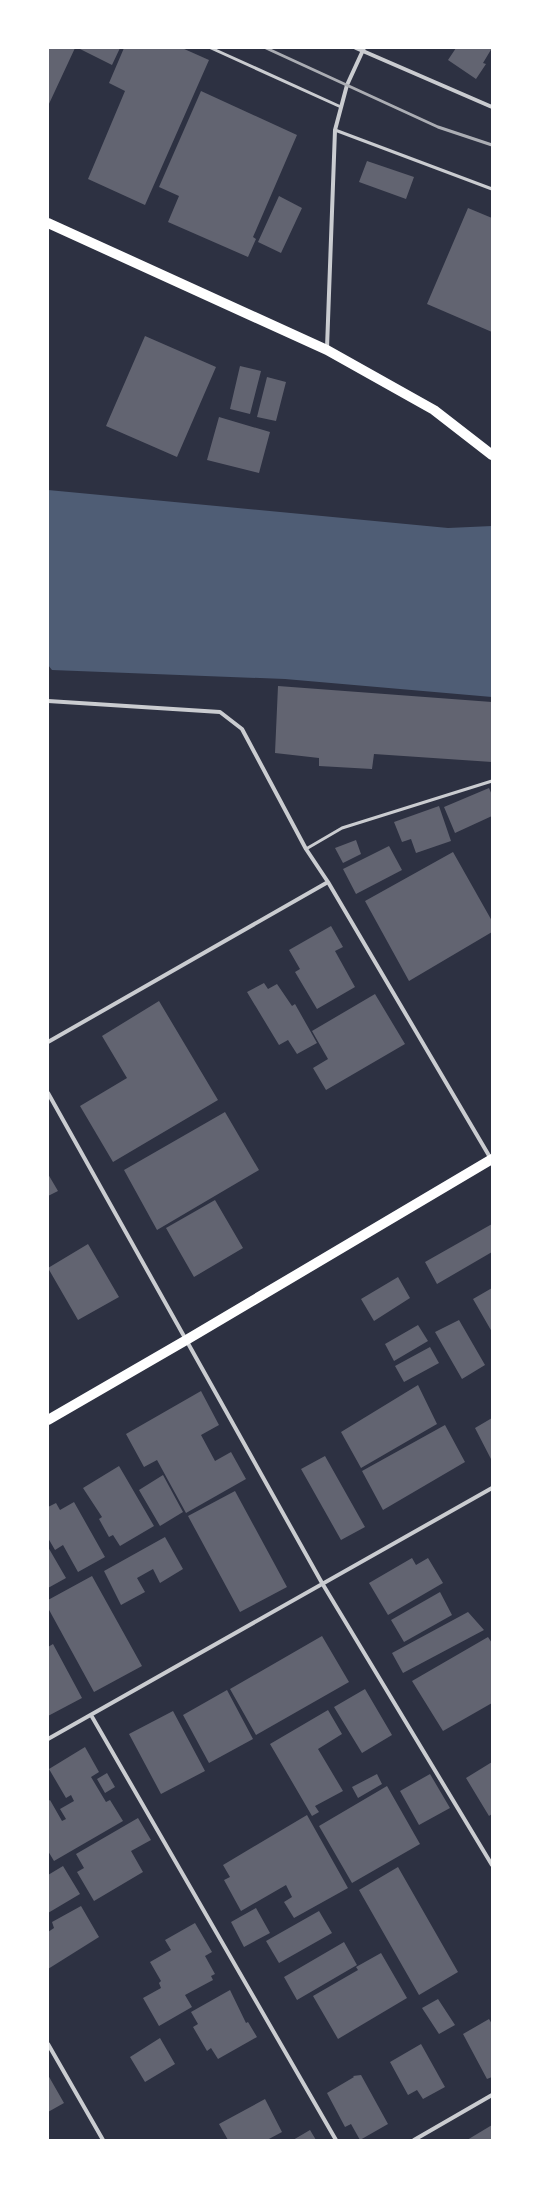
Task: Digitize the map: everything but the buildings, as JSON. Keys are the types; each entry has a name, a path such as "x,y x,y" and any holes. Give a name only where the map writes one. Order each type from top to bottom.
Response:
{"main road":[{"path":"48,223 327,350 434,410 492,455"},
{"path":"48,1420 188,1339 491,1159"}],"street":[{"path":"356,48 492,107"},
{"path":"327,350 335,130 347,85 363,50"},
{"path":"48,701 220,712 242,729 306,849 328,882 491,1159"},
{"path":"48,1042 328,882"},
{"path":"48,1093 188,1339 322,1583 492,1865"},
{"path":"48,1739 492,1488"},
{"path":"91,1715 336,2140"},
{"path":"48,2044 103,2140"},
{"path":"414,2140 492,2096"}],"lane":[{"path":"211,48 341,106"},
{"path":"335,130 492,189"},
{"path":"306,849 342,828 492,780"}],"water":[{"path":"48,490 448,528 492,526 492,697 285,679 52,670 48,665"}],"railway":[{"path":"266,48 438,127 492,145"}]}
